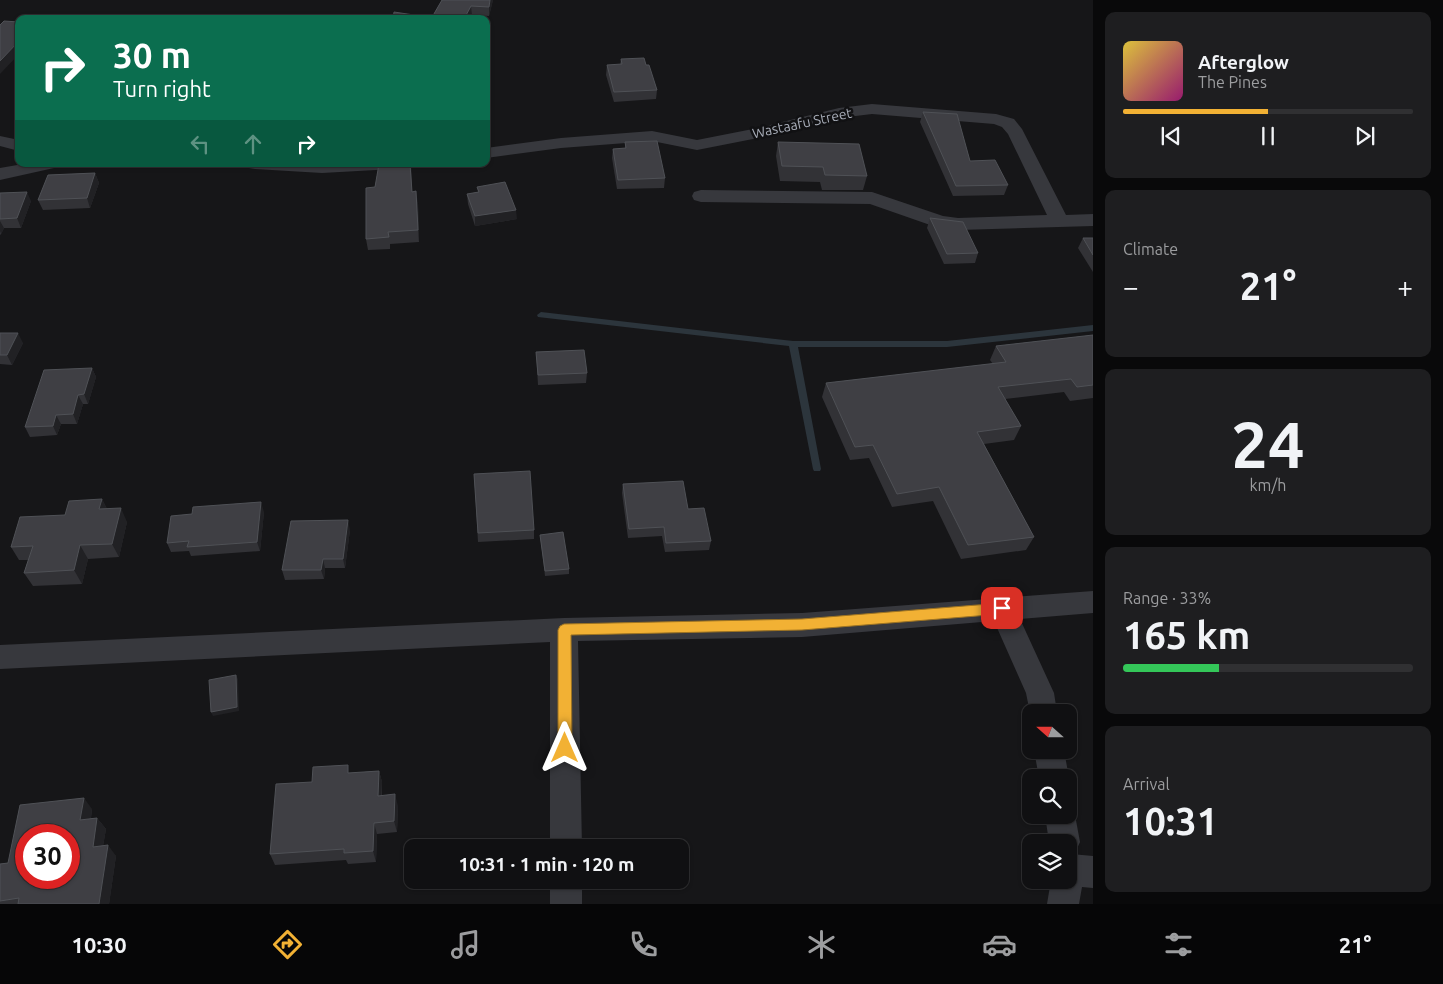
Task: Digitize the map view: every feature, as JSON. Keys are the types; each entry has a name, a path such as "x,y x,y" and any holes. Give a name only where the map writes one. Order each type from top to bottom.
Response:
{"street":[{"name":"Wastaafu Street","path":"490,152 561,143 652,136 697,145 758,133 839,113 872,109 978,116 1008,123 1016,133 1060,222"},
{"path":"0,142 15,145"},
{"path":"0,174 34,167"},
{"path":"701,196 872,198 940,222 958,224 1093,220"},
{"path":"0,657 564,630 802,624 1093,602"},
{"path":"1002,608 1040,693 1042,704"},
{"path":"564,630 566,839"},
{"path":"1077,871 1093,872"},
{"path":"566,889 566,904"},
{"path":"1063,904 1066,889"}],"building":[{"path":"442,0 490,0 489,7 471,6 466,15 433,15"},
{"path":"394,12 414,15 394,15"},
{"path":"4,21 15,22 15,45 0,61 0,25"},
{"path":"644,58 646,65 649,65 657,90 614,92 607,65 622,64 621,59"},
{"path":"923,112 957,114 970,161 995,160 1008,185 956,186"},
{"path":"657,141 665,178 618,180 613,149 626,148 625,142"},
{"path":"778,142 859,144 867,176 825,175 823,167 782,166"},
{"path":"378,167 410,167 412,192 416,191 418,230 388,232 389,237 366,239 366,188 375,187"},
{"path":"95,173 87,198 38,200 48,175"},
{"path":"505,182 516,210 475,216 467,194 479,192 477,187"},
{"path":"27,192 17,218 0,219 0,193"},
{"path":"930,218 963,222 978,253 947,254"},
{"path":"1083,238 1093,238 1093,255"},
{"path":"0,333 18,333 7,355 0,355"},
{"path":"1093,335 1093,385 1077,387 1071,379 998,387 1021,426 977,432 1034,537 968,545 939,487 897,494 873,445 855,447 826,383 1006,362 996,346"},
{"path":"584,350 587,373 538,375 536,352"},
{"path":"92,368 84,394 78,395 73,414 56,415 53,426 25,427 44,370"},
{"path":"530,471 534,530 478,533 474,474"},
{"path":"683,481 688,509 704,508 711,541 666,543 664,527 629,529 623,484"},
{"path":"102,499 99,509 121,508 112,544 80,545 74,570 24,573 33,546 11,547 20,517 65,515 69,501"},
{"path":"261,502 257,542 187,547 189,541 167,543 171,516 192,514 193,507"},
{"path":"348,520 343,559 323,559 321,570 282,570 291,521"},
{"path":"563,532 569,569 545,571 540,535"},
{"path":"236,675 237,707 211,712 209,680"},
{"path":"348,765 348,773 379,771 378,796 395,794 394,821 374,823 373,851 344,853 344,849 270,854 276,784 312,782 313,767"},
{"path":"84,798 80,820 97,818 93,847 108,845 99,904 18,904 19,898 0,901 0,864 8,863 15,829 15,889 80,889 80,824 16,824 20,805"}],"waterway":[{"path":"541,315 793,344"},
{"path":"793,344 947,344 1093,328"},
{"path":"793,344 817,469"}],"route":[{"path":"565,748 564,630 802,624 1002,608"}]}
